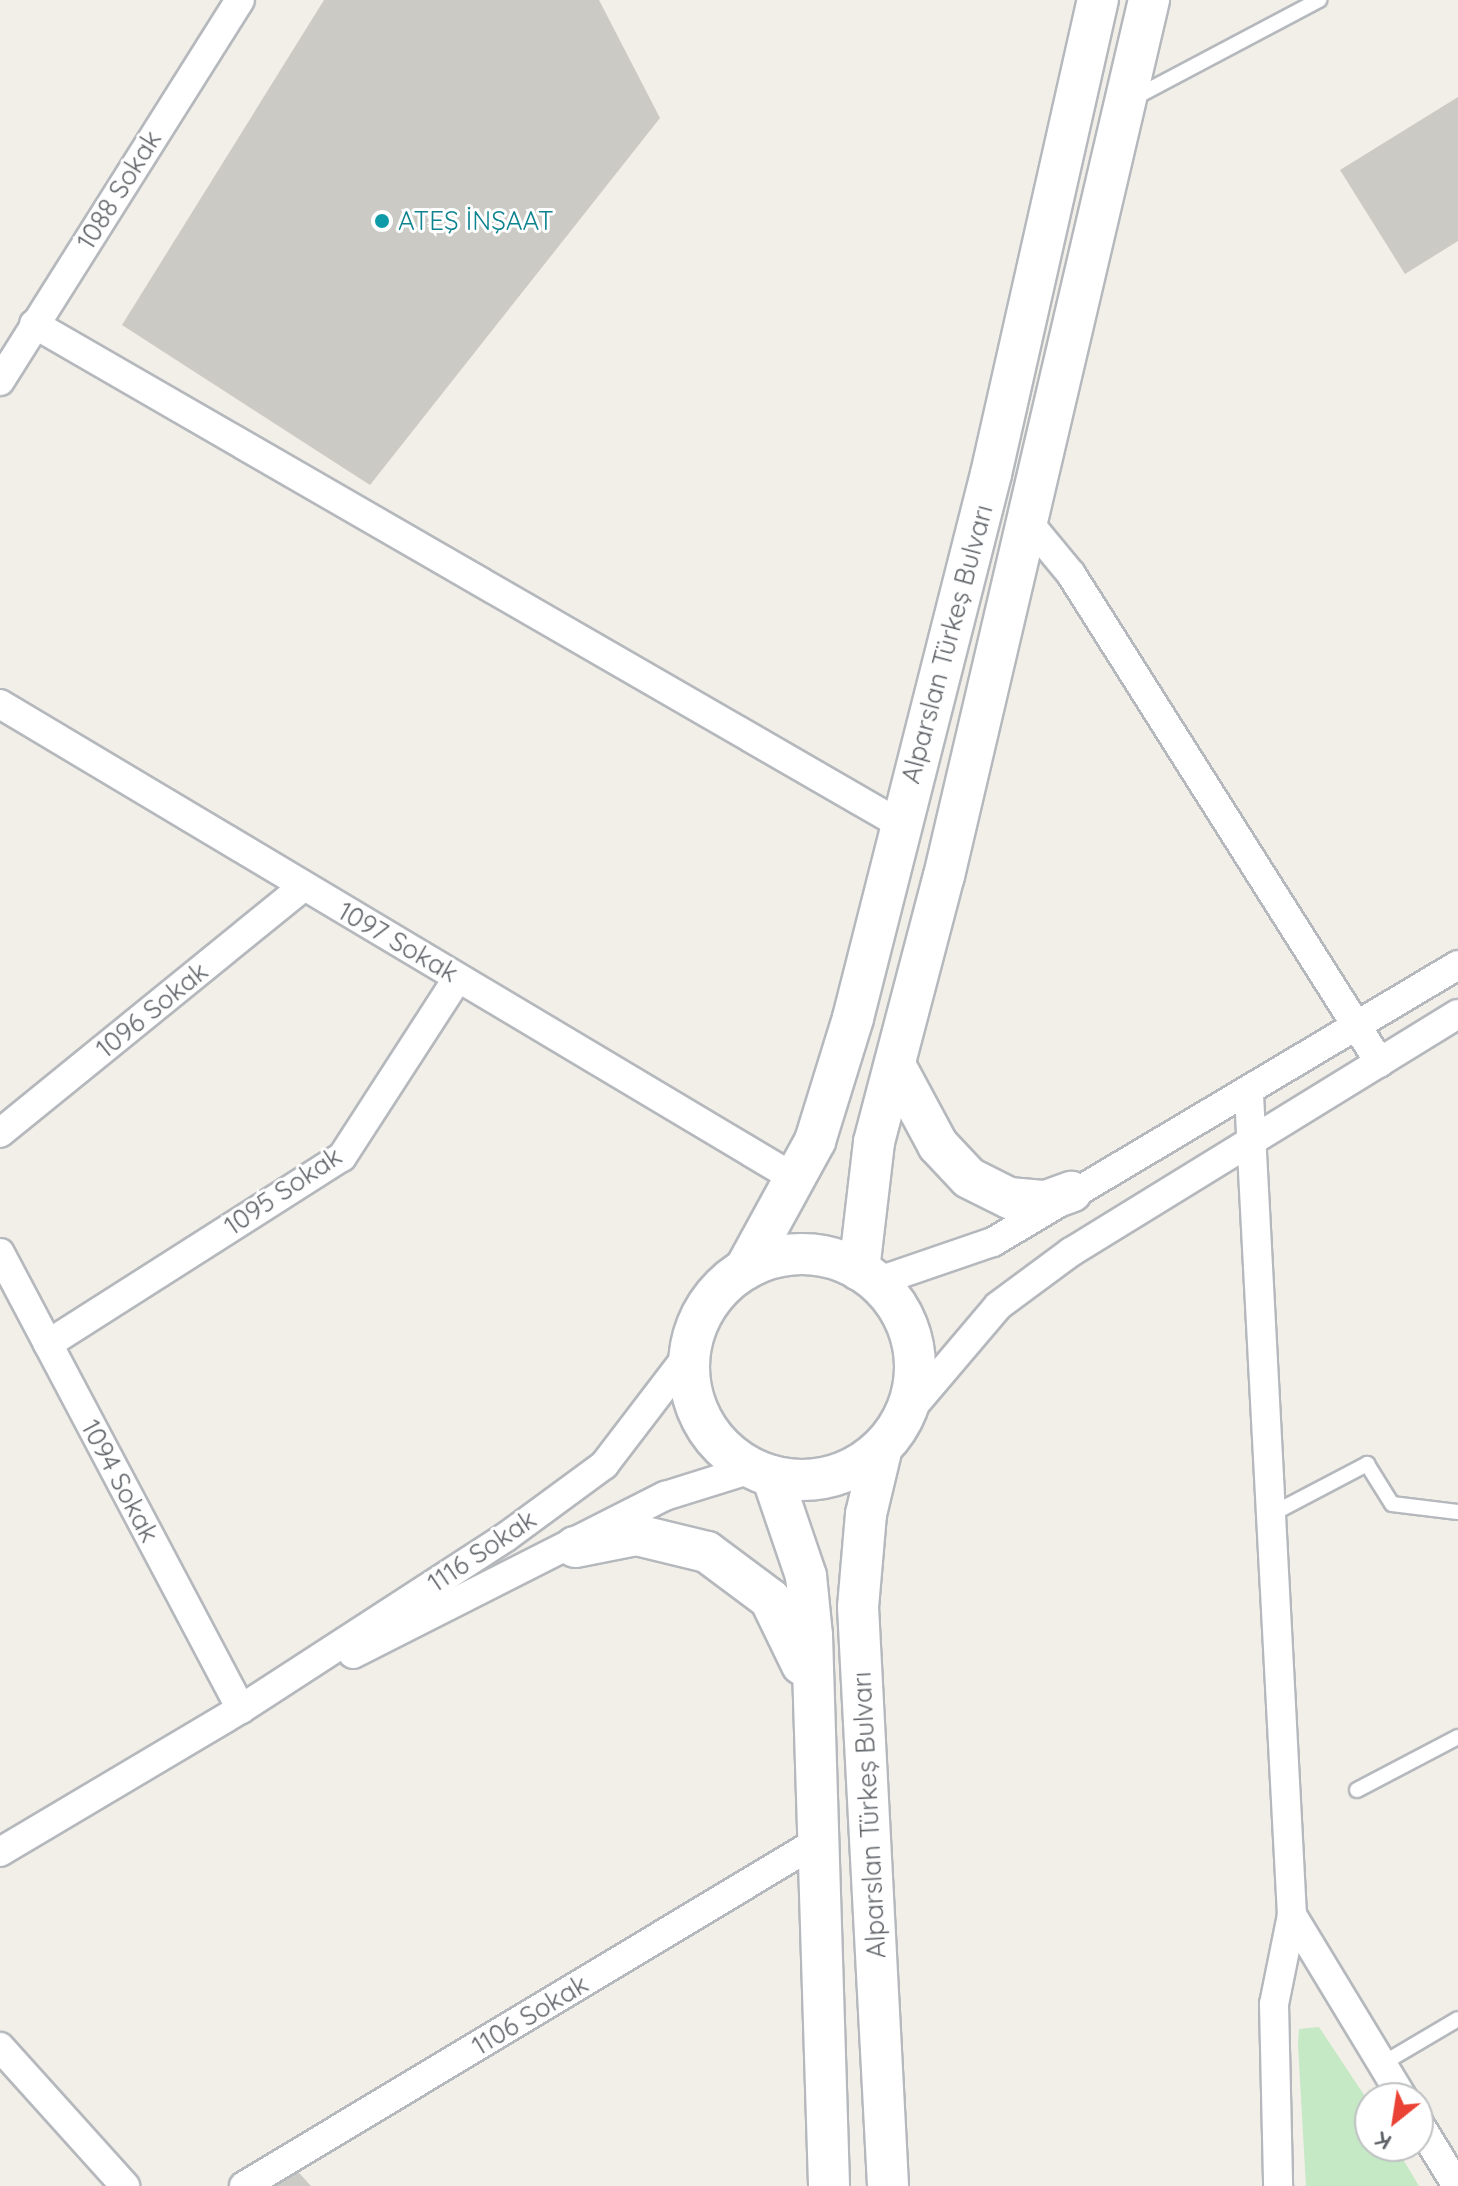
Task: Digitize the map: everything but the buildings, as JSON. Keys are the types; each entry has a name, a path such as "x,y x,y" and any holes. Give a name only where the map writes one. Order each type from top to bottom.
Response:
{"main road":[{"name":"Alparslan Türkeş Bulvarı","path":"829,2186 806,1576 761,1472 702,1421 689,1354 707,1305 745,1269 796,1179 827,1109 991,474 1098,0"},
{"name":"Alparslan Türkeş Bulvarı","path":"868,1276 865,1190 1028,522 1149,0"},
{"path":"896,1067 938,1145 969,1178 1009,1198 1046,1201 1071,1192"},
{"name":"Alparslan Türkeş Bulvarı","path":"745,1269 802,1254 868,1276 900,1311 913,1345 914,1382 893,1432 866,1514 858,1607 888,2186"},
{"path":"761,1472 831,1477 893,1432"},
{"path":"575,1547 637,1535 707,1552 770,1599 792,1633 813,1704"}],"street":[{"name":"1088 Sokak","path":"0,381 240,0"},
{"path":"34,324 900,824"},
{"path":"1028,522 1071,574 1380,1063"},
{"name":"1097 Sokak","path":"0,704 796,1179"},
{"name":"1096 Sokak","path":"0,1133 303,887"},
{"path":"868,1276 965,1256 1071,1192 1249,1095 1458,965"},
{"name":"1095 Sokak","path":"48,1344 342,1157 458,978"},
{"path":"893,1432 998,1306 1071,1252 1249,1147 1458,1014"},
{"path":"1249,1095 1249,1147 1292,1915 1274,2004 1278,2186"},
{"name":"1094 Sokak","path":"0,1253 241,1709"},
{"name":"1116 Sokak","path":"0,1852 241,1709 604,1465 689,1354"},
{"name":"1116 Sokak","path":"241,1709 575,1547 665,1496 761,1472"},
{"name":"1106 Sokak","path":"244,2186 815,1843"},
{"path":"1292,1915 1393,2082"},
{"path":"0,2047 125,2186"},
{"path":"1434,2148 1457,2186"}],"lane":[{"path":"1125,103 1319,0"},
{"path":"1269,1516 1367,1464 1392,1504 1458,1512"},
{"path":"1357,1790 1458,1737"},
{"path":"1382,2064 1458,2019"}],"green space":[{"path":"1319,2027 1355,2082 1354,2162 1405,2162 1419,2186 1306,2186 1299,2029"}],"place":[{"name":"ATEŞ İNŞAAT","path":"382,221"}]}
